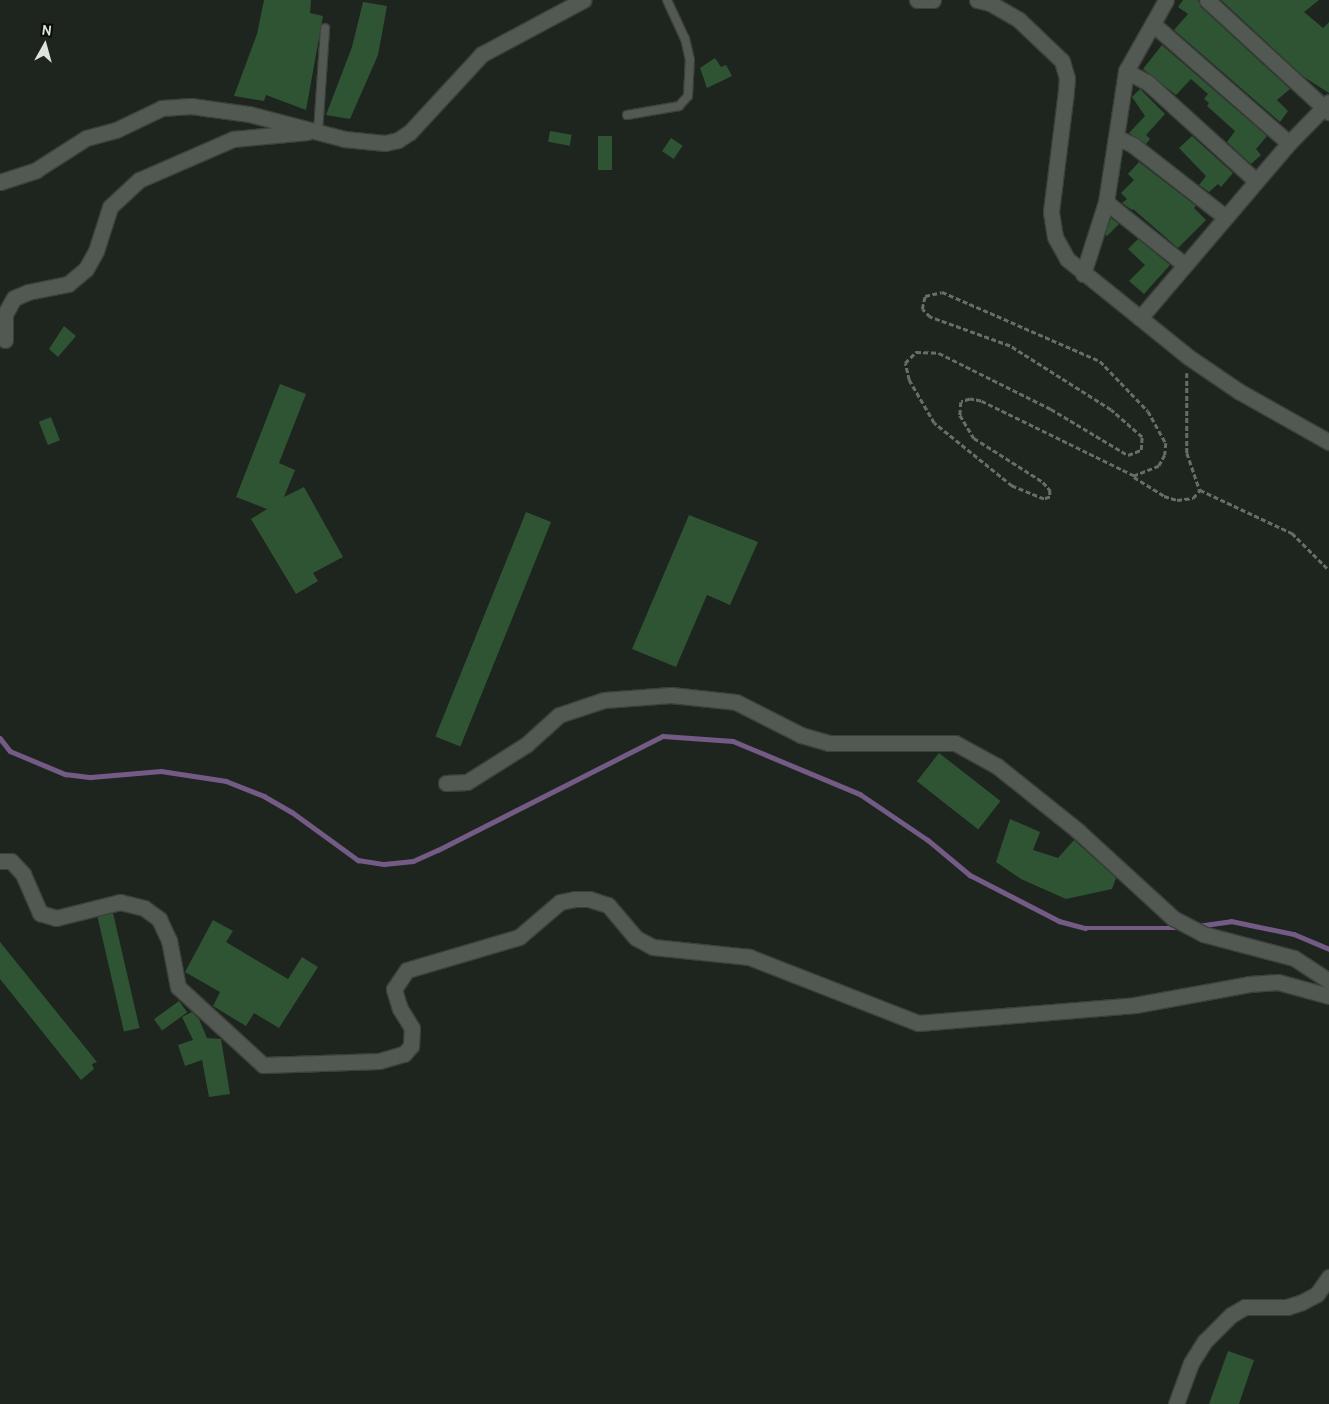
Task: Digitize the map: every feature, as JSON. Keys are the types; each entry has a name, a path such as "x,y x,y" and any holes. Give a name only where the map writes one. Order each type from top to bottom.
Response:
{"street":[{"path":"0,182 36,170 86,138 116,130 162,108 191,106 249,114 344,140 384,143 398,140 410,132 482,54 583,0"},
{"path":"917,0 933,0"},
{"path":"977,0 990,4 1019,20 1062,61 1067,78 1066,92 1051,212 1054,237 1067,259 1083,274 1188,356 1240,392 1329,442"},
{"path":"1083,274 1106,202 1126,71 1154,25 1166,0"},
{"path":"1140,318 1289,143 1328,107 1207,0"},
{"path":"1154,25 1289,143"},
{"path":"1126,71 1147,82 1256,181"},
{"path":"4,340 4,314 14,298 28,292 68,284 86,269 96,251 110,207 139,180 233,138 318,132"},
{"path":"1116,137 1133,145 1225,217"},
{"path":"1106,202 1185,264"},
{"path":"446,782 467,782 527,744 560,715 604,700 671,695 736,702 801,735 829,743 955,743 997,766 1078,831 1173,918 1203,934 1294,958 1329,981"},
{"path":"0,862 11,861 24,874 40,913 56,918 120,902 144,908 159,919 169,940 178,987 263,1065 379,1061 404,1054 411,1046 412,1028 400,1009 394,988 407,970 519,937 560,902 576,899 590,899 608,905 636,938 652,948 749,957 918,1022 1135,1005 1248,984 1278,982 1329,996"},
{"path":"1176,1404 1192,1363 1205,1341 1231,1315 1244,1307 1287,1306 1302,1302 1316,1294 1329,1277"}],"lane":[{"path":"627,115 679,106 688,96 690,60 685,39 666,0"},
{"path":"318,132 325,28"}],"path":[{"path":"1134,476 1159,466 1165,455 1166,443 1148,411 1100,361 942,292 925,296 922,309 930,317 1010,346 1110,410 1142,437 1141,450 1128,455 1051,409 939,353 916,352 905,363 909,380 934,423 1012,486 1044,499 1050,497 1050,490 1043,482 974,438 960,415 961,402 970,399 981,402 1134,476 1164,496 1177,500 1193,498 1200,490"},
{"path":"1188,356 1187,453 1200,490 1292,532 1329,570"}],"building":[{"path":"264,0 311,0 310,13 323,16 306,110 266,95 264,101 234,96 257,34"},
{"path":"1183,0 1198,0 1201,7 1290,89 1277,100 1288,111 1280,122 1174,30 1188,14 1178,7"},
{"path":"1221,0 1319,0 1304,12 1323,28 1329,22 1329,93 1304,77"},
{"path":"363,2 387,6 378,55 350,119 326,115 352,47"},
{"path":"1162,45 1267,136 1256,149 1261,155 1251,164 1227,142 1235,131 1207,106 1209,103 1204,99 1208,94 1191,79 1176,95 1143,69"},
{"path":"715,58 721,67 726,65 732,76 707,88 700,68"},
{"path":"1140,89 1165,114 1146,135 1150,139 1146,144 1129,133 1145,116 1132,97"},
{"path":"550,131 572,135 570,146 548,142"},
{"path":"598,136 612,136 612,170 598,170"},
{"path":"1192,136 1233,173 1221,187 1218,184 1209,192 1199,185 1206,176 1179,148"},
{"path":"671,138 683,146 674,159 662,151"},
{"path":"1139,162 1196,206 1194,208 1206,220 1178,248 1133,209 1122,203 1127,199 1121,193 1134,180 1128,174"},
{"path":"1111,218 1119,224 1107,236 1105,234"},
{"path":"1138,239 1170,265 1144,294 1129,281 1145,265 1128,249"},
{"path":"64,326 76,336 58,357 49,349"},
{"path":"280,384 306,394 279,463 295,470 284,497 304,487 343,557 313,573 318,581 296,594 251,519 267,509 236,497"},
{"path":"51,417 60,440 48,445 39,422"},
{"path":"526,512 551,522 460,746 435,736"},
{"path":"689,515 758,542 730,605 707,595 676,667 632,649"},
{"path":"939,753 1000,801 978,829 917,781"},
{"path":"1010,819 1040,832 1033,850 1058,858 1074,840 1116,878 1112,889 1066,899 1021,879 996,862"},
{"path":"113,913 140,1028 124,1032 97,917"},
{"path":"213,920 233,931 226,942 288,979 302,957 318,967 279,1028 254,1013 246,1026 213,1006 220,992 185,972"},
{"path":"0,942 97,1062 92,1064 94,1069 81,1080 0,979"},
{"path":"179,1001 187,1012 162,1031 154,1019"},
{"path":"192,1012 199,1019 207,1038 221,1039 230,1094 209,1097 202,1060 185,1066 178,1045 193,1040 182,1017"},
{"path":"1228,1351 1254,1360 1239,1404 1209,1404"}],"waterway":[{"path":"0,738 10,751 65,774 91,777 161,771 226,781 264,796 292,812 358,860 384,864 413,861 438,850 663,736 733,741 860,794 928,840 970,875 1059,921 1085,928 1182,928"},
{"path":"1197,926 1231,921 1294,934 1329,949"}]}
